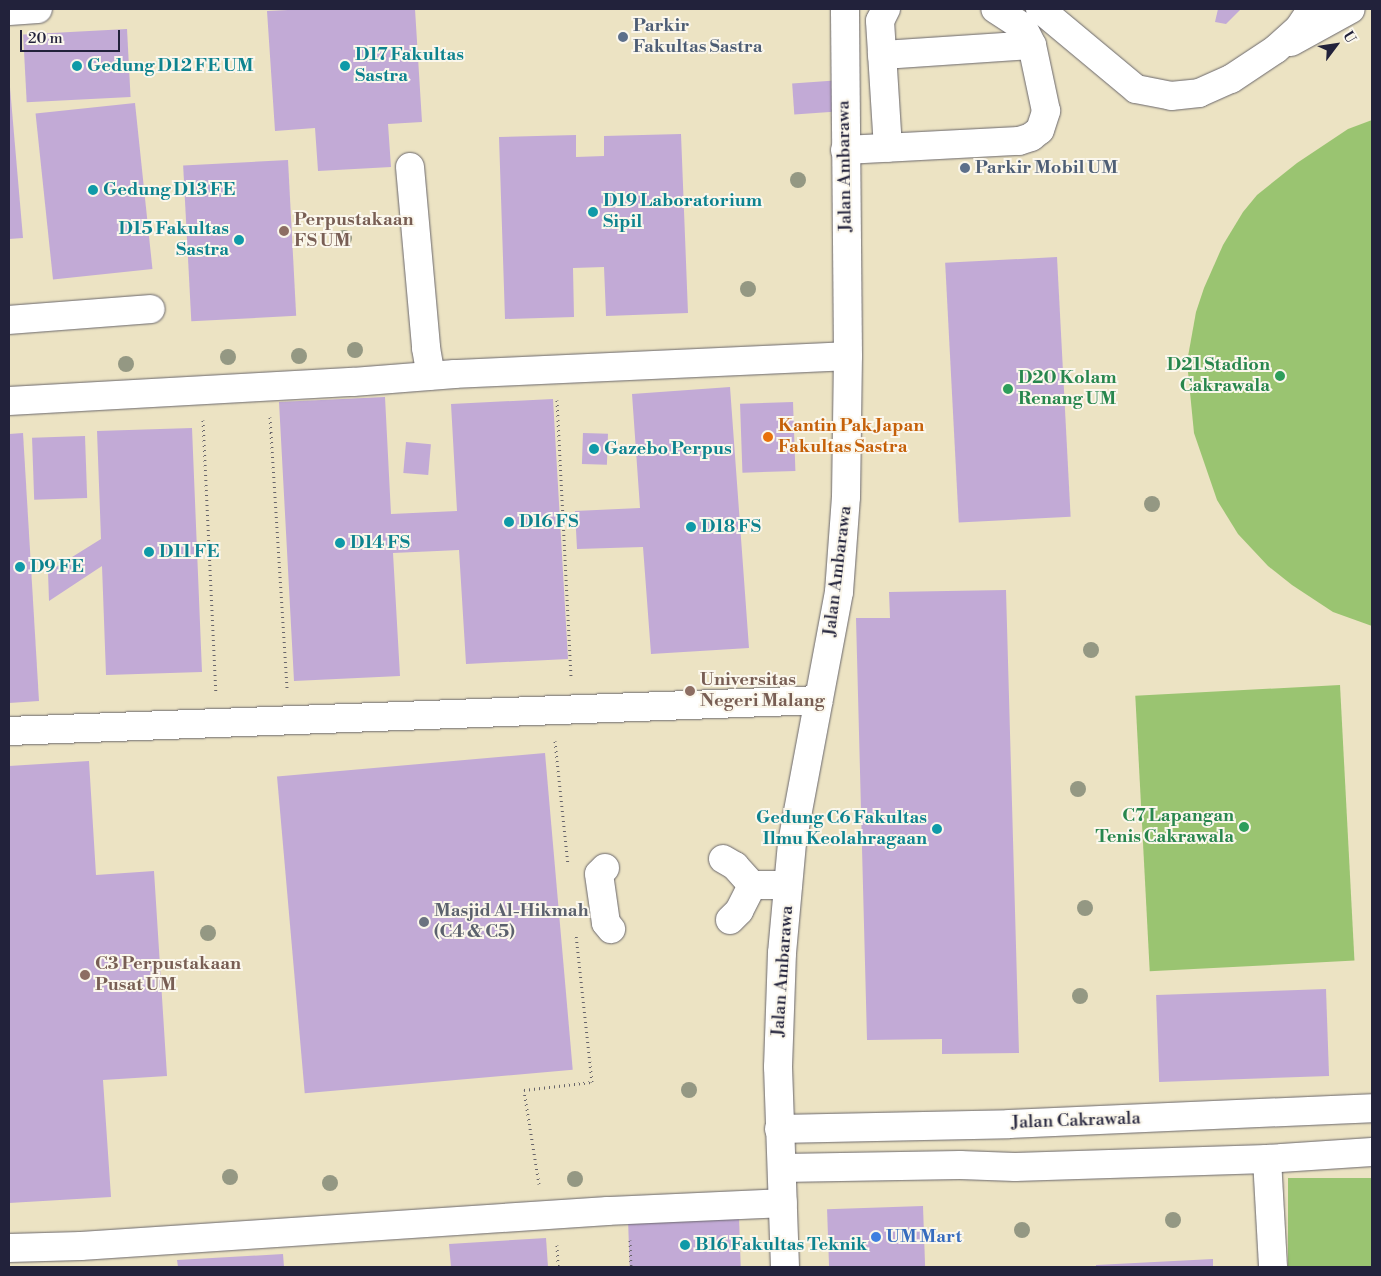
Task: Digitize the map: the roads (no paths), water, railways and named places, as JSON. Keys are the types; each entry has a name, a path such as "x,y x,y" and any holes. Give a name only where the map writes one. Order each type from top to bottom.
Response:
{"street":[{"path":"9,11 38,9"},
{"name":"Jalan Ambarawa","path":"785,1267 779,1129 779,1012 788,885 792,843 838,601 846,497 848,356 845,9"},
{"path":"886,9 880,21 888,148"},
{"path":"845,150 1019,141 1032,137 1040,130 1046,111 1032,45 1022,27 995,9"},
{"path":"1040,9 1136,90 1171,96 1199,93 1231,79 1276,49 1323,26 1351,9"},
{"path":"1276,49 1299,28 1312,9"},
{"path":"882,55 1032,45"},
{"path":"410,168 426,348 431,376"},
{"path":"9,320 151,309"},
{"path":"9,401 431,376 848,356"},
{"path":"9,731 818,700"},
{"path":"723,859 734,866 752,884 788,885"},
{"path":"605,868 599,874 606,923 611,930"},
{"path":"730,920 739,911 752,884"},
{"name":"Jalan Cakrawala","path":"779,1129 1009,1124 1372,1108"},
{"path":"1009,1124 1015,1167"},
{"path":"782,1168 960,1165 1015,1167 1268,1159 1372,1152"},
{"path":"1268,1159 1273,1267"},
{"path":"9,1248 81,1246 543,1216 783,1203"}],"place":[{"name":"Parkir Fakultas Sastra","path":"623,37"},
{"name":"Gedung D12 FE UM","path":"77,66"},
{"name":"D17 Fakultas Sastra","path":"345,66"},
{"name":"Parkir Mobil UM","path":"965,168"},
{"name":"Gedung D13 FE","path":"93,190"},
{"name":"D19 Laboratorium Sipil","path":"593,212"},
{"name":"Perpustakaan FS UM","path":"284,231"},
{"name":"D15 Fakultas Sastra","path":"239,240"},
{"name":"D21 Stadion Cakrawala","path":"1280,376"},
{"name":"D20 Kolam Renang UM","path":"1008,389"},
{"name":"Kantin Pak Japan Fakultas Sastra","path":"768,437"},
{"name":"Gazebo Perpus","path":"594,449"},
{"name":"D16 FS","path":"509,522"},
{"name":"D18 FS","path":"691,527"},
{"name":"D14 FS","path":"340,543"},
{"name":"D11 FE","path":"149,552"},
{"name":"D9 FE","path":"20,567"},
{"name":"Universitas Negeri Malang","path":"690,691"},
{"name":"C7 Lapangan Tenis Cakrawala","path":"1244,827"},
{"name":"Gedung C6 Fakultas Ilmu Keolahragaan","path":"937,829"},
{"name":"Masjid Al-Hikmah (C4 & C5)","path":"424,922"},
{"name":"C3 Perpustakaan Pusat UM","path":"85,975"},
{"name":"UM Mart","path":"876,1237"},
{"name":"B16 Fakultas Teknik","path":"685,1245"}]}
